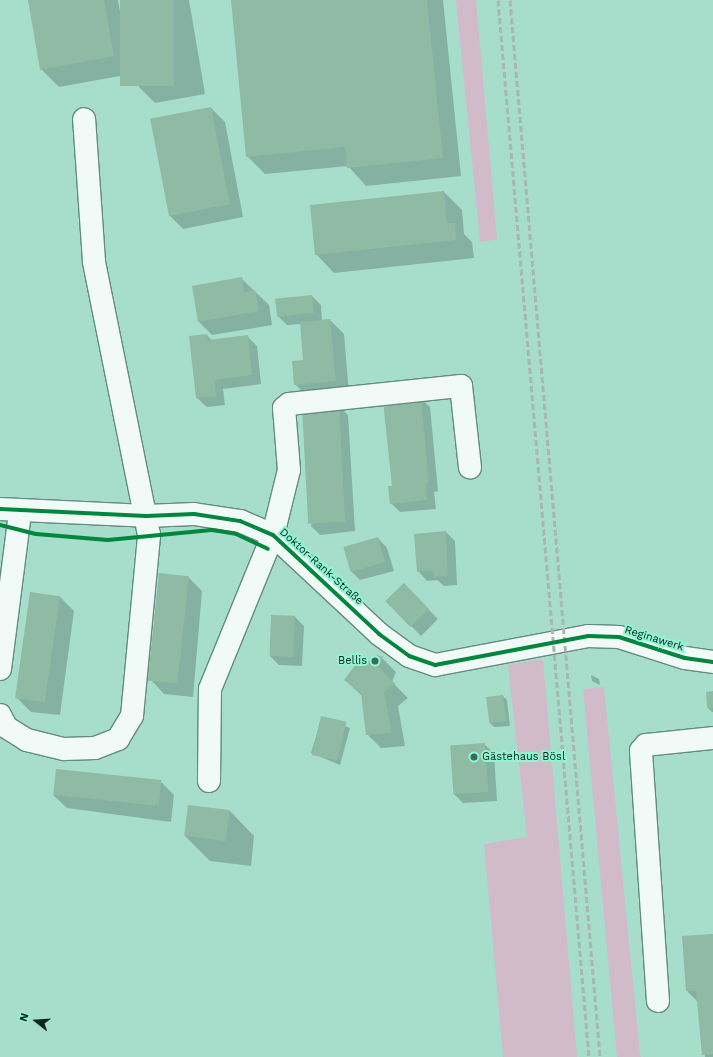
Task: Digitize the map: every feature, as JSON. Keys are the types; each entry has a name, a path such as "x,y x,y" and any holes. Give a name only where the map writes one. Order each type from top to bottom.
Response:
{"street":[{"path":"0,715 6,727 27,740 64,749 94,748 118,739 132,716 149,535 94,261 84,119"},
{"path":"209,781 210,689 273,535 289,470 284,408 289,404 461,386 470,468"},
{"path":"0,669 10,510"},
{"name":"Doktor-Rank-Straße","path":"10,510 146,516 194,514 240,521 273,535 380,634 409,656 435,665 452,664 507,644 565,639"},
{"name":"Reginawerk","path":"565,639 619,637 685,658 713,662"},
{"path":"658,1001 641,751 646,745 713,738"}],"shaded area":[{"path":"456,0 476,0 497,239 480,242"},
{"path":"543,659 577,1057 503,1057 484,844 527,837 508,665"},
{"path":"604,687 641,1057 617,1057 583,689"}],"building":[{"path":"28,0 104,0 114,56 40,70"},
{"path":"120,0 174,0 174,86 120,86"},
{"path":"231,0 427,0 443,158 347,168 345,147 246,157"},
{"path":"211,107 230,204 169,216 150,119"},
{"path":"444,191 447,223 455,223 456,240 315,255 310,205"},
{"path":"242,277 244,292 255,290 259,311 198,322 192,286"},
{"path":"312,295 314,313 277,317 275,299"},
{"path":"330,319 336,381 294,385 292,361 303,360 300,322"},
{"path":"207,334 208,340 248,335 252,375 215,380 216,396 196,398 189,336"},
{"path":"421,397 429,482 426,483 427,500 390,504 388,486 392,486 383,401"},
{"path":"339,405 345,522 308,524 302,407"},
{"path":"446,531 448,576 434,577 433,570 417,572 414,534"},
{"path":"378,537 385,562 351,572 343,547"},
{"path":"159,573 189,576 178,684 148,680"},
{"path":"404,583 429,609 410,627 385,601"},
{"path":"30,592 60,596 45,702 15,698"},
{"path":"271,615 295,616 294,657 270,656"},
{"path":"377,655 383,657 379,667 395,684 384,692 392,733 366,735 361,693 344,680 356,664 360,666"},
{"path":"713,691 713,708 707,708 706,692"},
{"path":"503,695 506,721 489,723 486,697"},
{"path":"321,716 346,722 337,761 312,755"},
{"path":"485,743 488,792 454,794 450,745"},
{"path":"56,769 161,780 159,806 53,795"},
{"path":"188,805 230,810 226,841 184,836"},
{"path":"713,934 713,1054 702,1055 696,991 686,991 682,936"}],"railway":[{"path":"498,0 589,1057"},
{"path":"510,0 600,1057"}],"cycle path":[{"path":"0,509 146,516 194,514 240,521 273,535 379,634 409,656 435,665 588,636 619,637 685,658 713,662"},
{"path":"0,525 36,534 108,540 212,530 236,534 268,549"}],"place":[{"name":"Bellis","path":"375,661"},
{"name":"Gästehaus Bösl","path":"474,757"}]}
